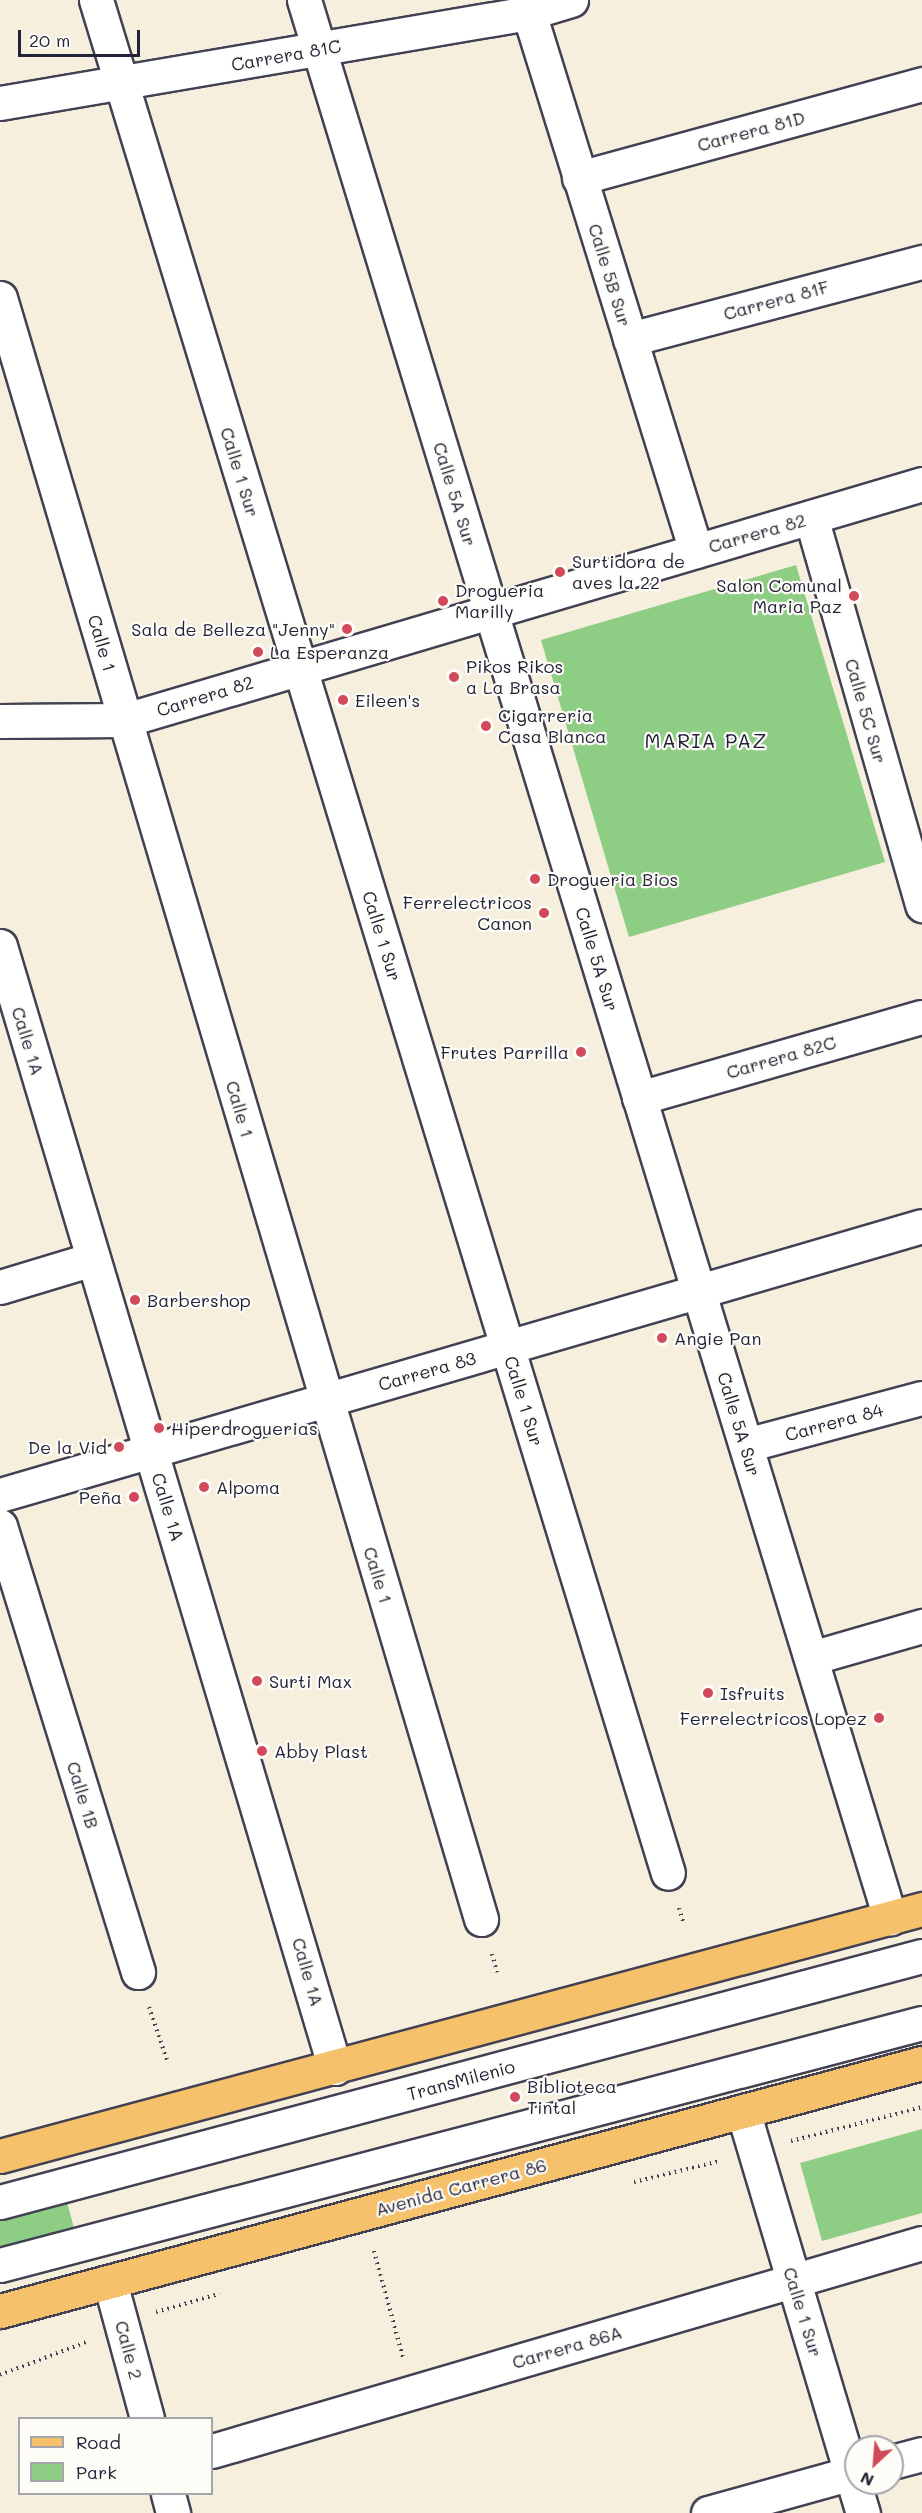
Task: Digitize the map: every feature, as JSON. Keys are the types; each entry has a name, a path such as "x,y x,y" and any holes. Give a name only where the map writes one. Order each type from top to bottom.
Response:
{"main road":[{"path":"0,2156 922,1909"},
{"name":"Avenida Carrera 86","path":"4,2311 922,2063"}],"street":[{"name":"Calle 1 Sur","path":"96,0 668,1873"},
{"name":"Calle 5A Sur","path":"304,0 890,1918"},
{"name":"Carrera 81C","path":"0,103 319,50 571,0"},
{"name":"Calle 5B Sur","path":"527,7 696,551"},
{"name":"Carrera 81D","path":"579,178 922,84"},
{"name":"Carrera 81F","path":"630,339 922,262"},
{"name":"Calle 1","path":"0,298 481,1919"},
{"name":"Carrera 82","path":"0,721 125,720 922,484"},
{"name":"Calle 5C Sur","path":"811,517 922,905"},
{"name":"Calle 1A","path":"0,946 335,2068"},
{"name":"Carrera 82C","path":"639,1098 922,1017"},
{"name":"Carrera 83","path":"0,1495 699,1293 922,1226"},
{"path":"0,1287 93,1259"},
{"name":"Carrera 84","path":"746,1445 922,1398"},
{"name":"Calle 1B","path":"0,1526 138,1972"},
{"path":"811,1658 922,1626"},
{"name":"TransMilenio","path":"0,2202 922,1956"},
{"path":"0,2265 922,2023"},
{"name":"Calle 1 Sur","path":"743,2111 844,2444"},
{"name":"Carrera 86A","path":"213,2451 922,2243"},
{"name":"Calle 2","path":"110,2282 147,2417"},
{"path":"904,2459 922,2454"},
{"path":"708,2513 844,2475"},
{"path":"168,2495 173,2513"},
{"name":"Calle 1 Sur","path":"858,2495 863,2513"}],"path":[{"path":"138,1972 168,2063"},
{"path":"374,2251 412,2392"},
{"path":"0,2374 71,2349"}],"green space":[{"path":"796,565 885,862 629,937 541,640"},
{"path":"922,2129 922,2213 822,2241 800,2163"},
{"path":"66,2198 75,2232 0,2248 0,2218"}],"place":[{"name":"Surtidora de aves la 22","path":"560,572"},
{"name":"Salon Comunal Maria Paz","path":"854,596"},
{"name":"Drogueria Marilly","path":"443,601"},
{"name":"Sala de Belleza \"Jenny\"","path":"347,629"},
{"name":"La Esperanza","path":"258,652"},
{"name":"Pikos Rikos a La Brasa","path":"454,677"},
{"name":"Eileen's","path":"343,700"},
{"name":"Cigarreria Casa Blanca","path":"486,726"},
{"name":"Drogueria Bios","path":"535,879"},
{"name":"Ferrelectricos Canon","path":"544,913"},
{"name":"Frutes Parrilla","path":"581,1052"},
{"name":"Barbershop","path":"135,1300"},
{"name":"Angie Pan","path":"662,1338"},
{"name":"Hiperdroguerias","path":"159,1428"},
{"name":"De la Vid","path":"119,1447"},
{"name":"Alpoma","path":"204,1487"},
{"name":"Peña","path":"134,1497"},
{"name":"Surti Max","path":"257,1681"},
{"name":"Isfruits","path":"708,1693"},
{"name":"Ferrelectricos Lopez","path":"879,1718"},
{"name":"Abby Plast","path":"262,1751"},
{"name":"Biblioteca Tintal","path":"515,2097"}],"district":[{"name":"MARIA PAZ","path":"706,740"}]}
